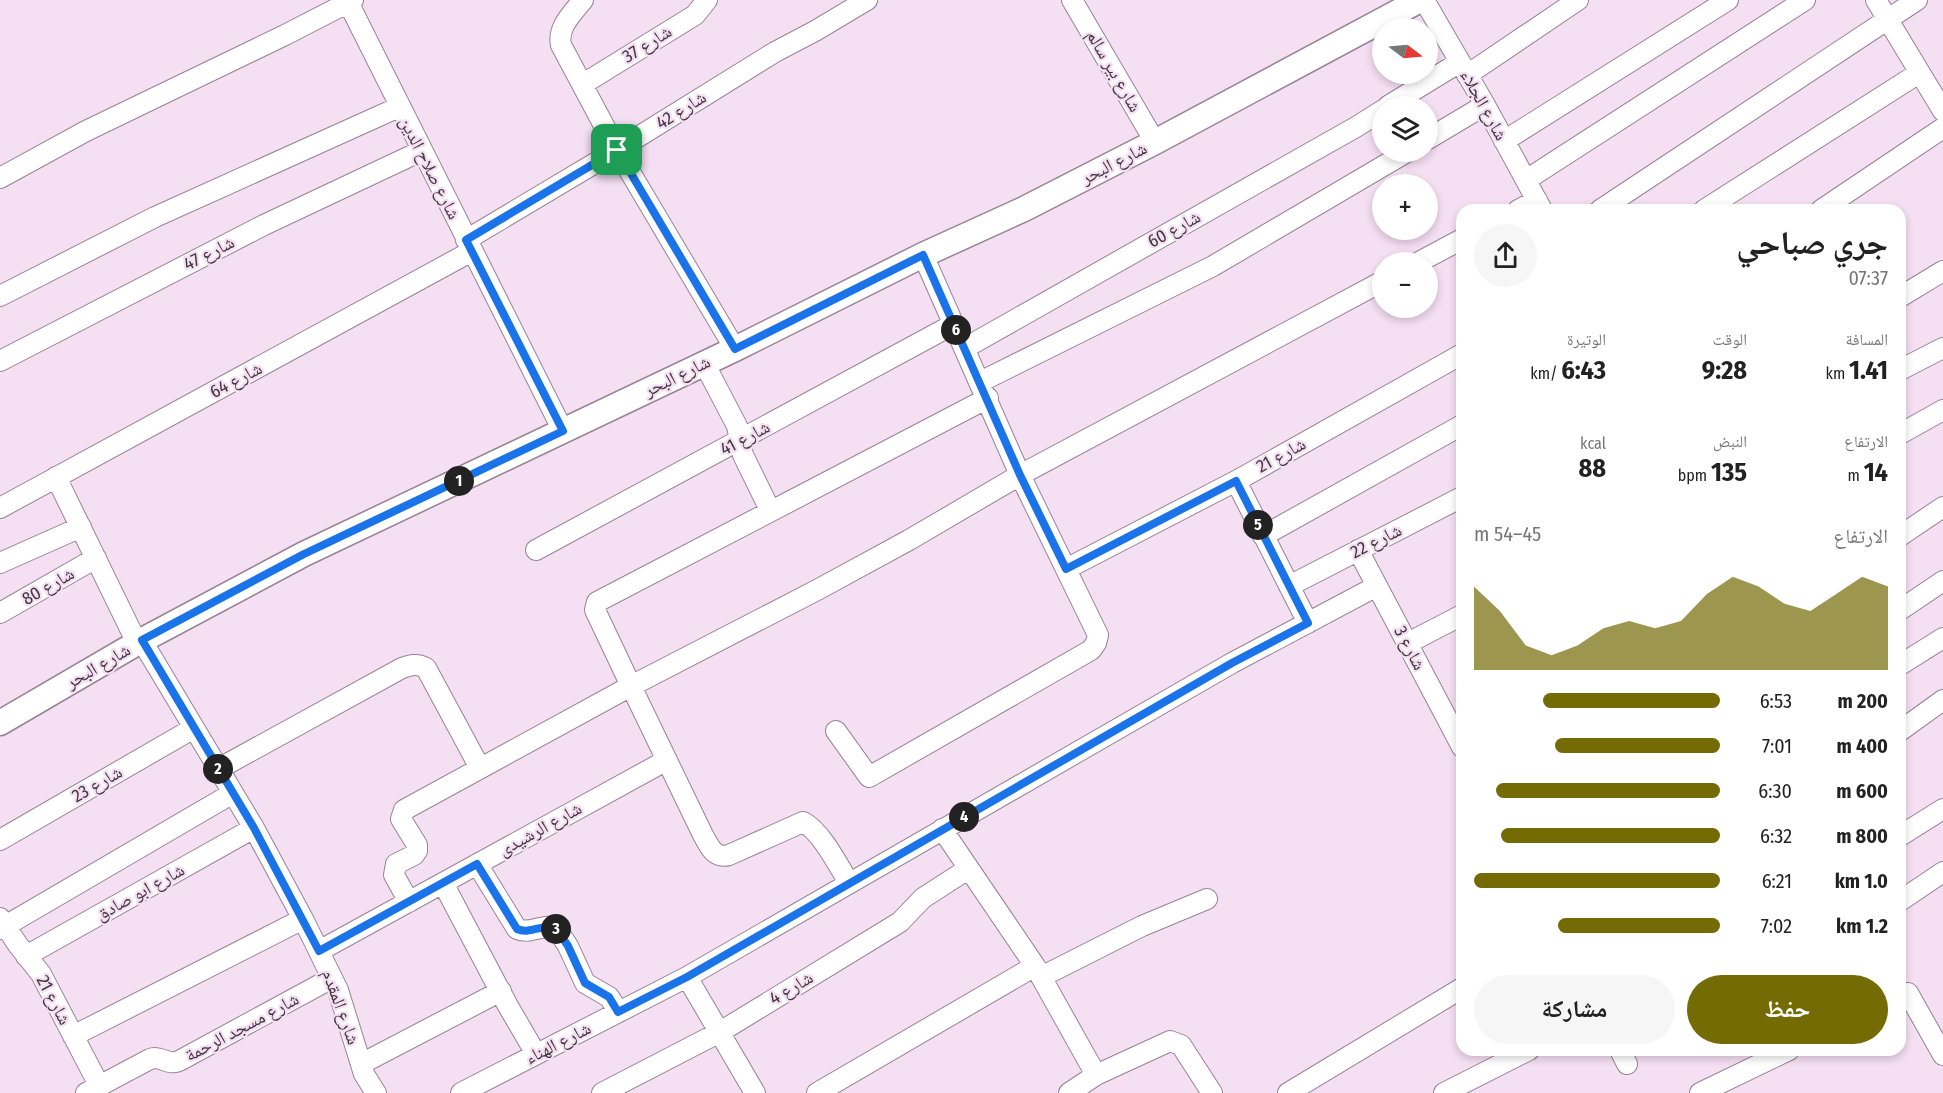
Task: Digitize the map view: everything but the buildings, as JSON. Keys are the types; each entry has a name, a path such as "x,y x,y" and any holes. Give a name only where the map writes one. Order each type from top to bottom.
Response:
{"street":[{"path":"583,0 562,28 560,40 564,51 617,150 735,349"},
{"name":"شارع 37","path":"583,84 695,15 707,0"},
{"name":"شارع 42","path":"469,245 774,52 815,32 867,0"},
{"name":"شارع بير سالم","path":"1072,0 1155,142"},
{"name":"شارع البحر","path":"0,723 140,642 304,554 735,349 923,255 1024,209 1422,0"},
{"name":"شارع الجلاء","path":"1422,0 1485,105 1538,204"},
{"path":"1408,96 1463,69 1578,0"},
{"path":"1504,141 1728,0"},
{"path":"1526,180 1805,0"},
{"path":"1876,0 1943,111"},
{"path":"1609,204 1917,0"},
{"path":"0,178 86,131 349,1"},
{"name":"شارع صلاح الدين","path":"349,1 399,107 563,431"},
{"path":"1713,204 1919,73"},
{"path":"1438,133 1485,105"},
{"path":"0,296 155,217 399,107"},
{"name":"شارع 60","path":"965,348 1372,117"},
{"path":"1830,204 1943,128"},
{"name":"شارع 47","path":"0,361 264,225 421,151"},
{"path":"849,883 820,837 807,823 803,822 729,855 722,857 715,854 703,835 595,610 597,602 770,510 984,390 1213,266 1390,162"},
{"path":"1438,252 1456,242"},
{"name":"شارع 64","path":"0,508 295,348 469,245"},
{"path":"836,731 869,777 1091,650 1098,635 1020,475 923,255"},
{"path":"1906,294 1943,272"},
{"path":"409,902 394,875 396,864 414,855 417,851 417,845 401,819 404,810 631,686 848,574 1020,475 1372,287"},
{"name":"شارع 41","path":"536,550 954,324"},
{"path":"1906,367 1943,348"},
{"name":"شارع 21","path":"1066,569 1236,481 1456,357"},
{"path":"704,363 737,426 743,454 770,510"},
{"path":"1906,431 1943,410"},
{"path":"1263,536 1456,428"},
{"name":"شارع المقدم","path":"56,477 140,642 254,828 303,919 343,1003 364,1074 376,1093"},
{"path":"1236,481 1308,623"},
{"name":"شارع 22","path":"1289,586 1456,500"},
{"path":"1906,532 1943,507"},
{"path":"0,563 81,527"},
{"name":"شارع 3","path":"1358,550 1456,736"},
{"name":"شارع 80","path":"0,613 96,558"},
{"path":"1906,606 1943,581"},
{"name":"شارع الهناء","path":"461,1093 687,977 1232,663 1377,586"},
{"path":"1408,644 1456,618"},
{"path":"1906,661 1943,638"},
{"path":"218,769 402,668 412,665 426,668 480,768"},
{"path":"1906,727 1943,700"},
{"name":"شارع 23","path":"0,840 194,728"},
{"name":"شارع الرشيدى","path":"319,951 667,760"},
{"path":"2,924 233,793"},
{"path":"1906,832 1943,809"},
{"name":"شارع ابو صادق","path":"26,956 254,828"},
{"path":"942,829 1038,972 1096,1075"},
{"path":"477,864 517,929 523,931 545,927 556,928 568,946 585,983 609,997 618,1012"},
{"name":"شارع 4","path":"602,1093 720,1032 900,922 923,898 969,869"},
{"path":"1906,897 1943,872"},
{"path":"443,883 536,1054"},
{"path":"817,1093 1038,972 1207,899"},
{"path":"73,1036 303,919"},
{"name":"شارع 21","path":"2,924 41,974 73,1036 93,1090"},
{"path":"687,977 755,1093"},
{"name":"شارع مسجد الرحمة","path":"93,1090 150,1059 159,1058 166,1062 175,1062 332,978"},
{"path":"361,1064 501,991"},
{"path":"1288,1093 1456,992"},
{"path":"1906,995 1943,1055"},
{"path":"1069,1093 1096,1075 1164,1043 1174,1041 1181,1045 1212,1093"},
{"path":"1444,1093 1517,1056"},
{"path":"1700,1093 1777,1056"}],"route":[{"path":"617,150 735,349 923,255 1020,475 1066,569 1236,481 1308,623 1232,663 687,977 618,1012 609,997 582,979 568,946 556,928 545,927 529,931 517,929 477,864 319,951 254,828 142,640 304,554 563,431 466,240 617,150"}]}
